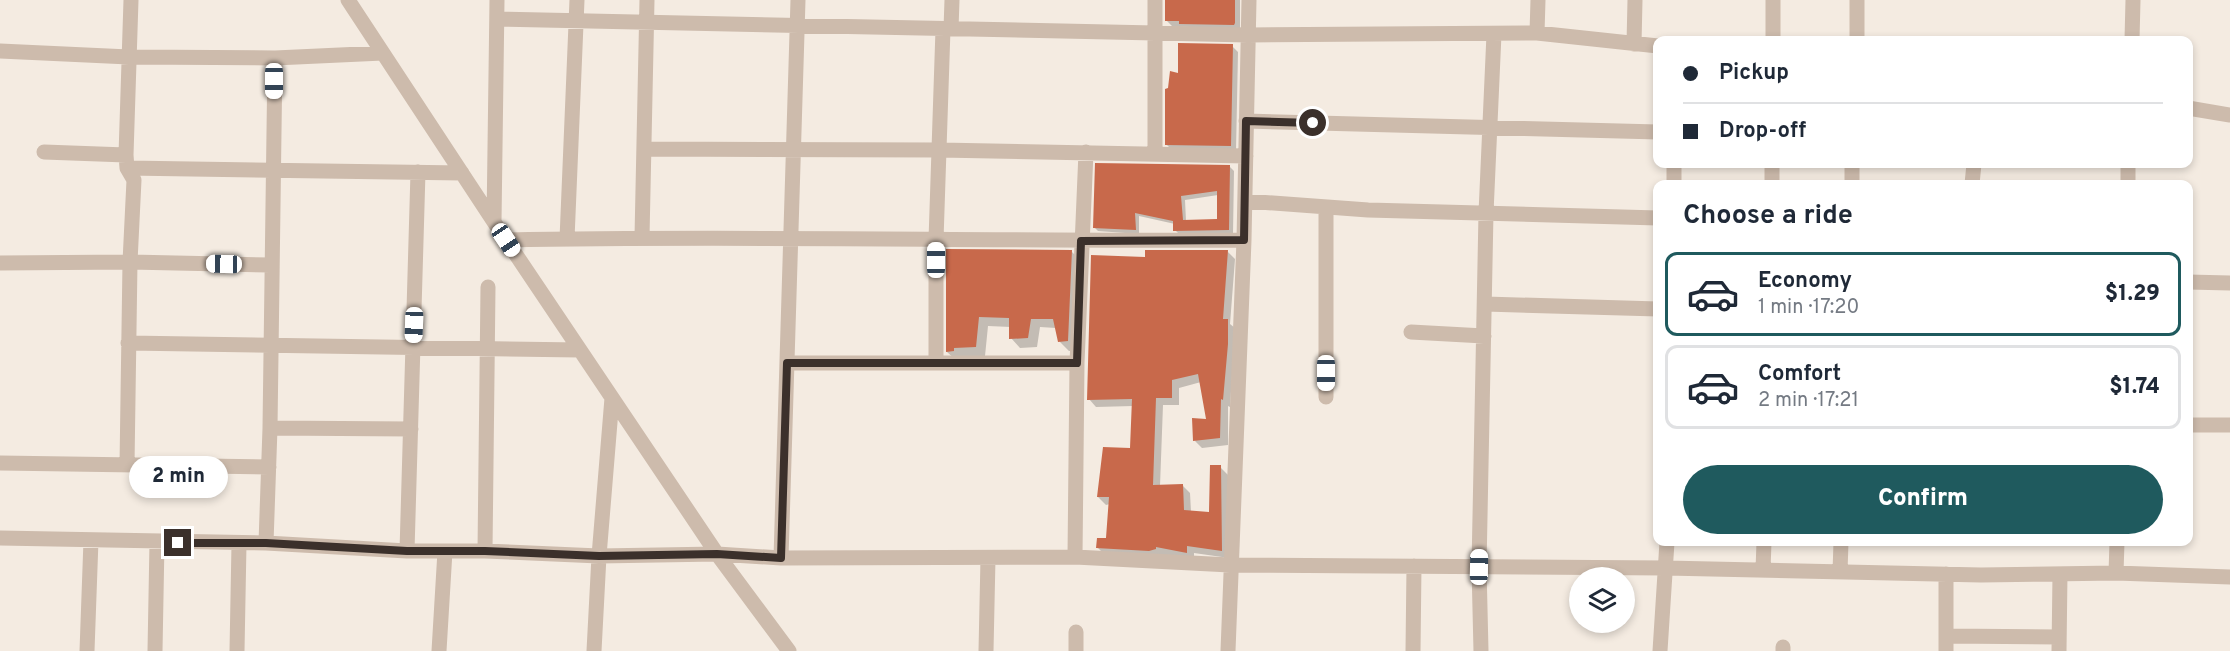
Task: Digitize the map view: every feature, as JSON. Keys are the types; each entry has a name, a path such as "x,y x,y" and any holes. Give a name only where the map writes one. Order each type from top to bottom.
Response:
{"street":[{"path":"127,465 129,262 134,180 126,162 131,0"},
{"path":"348,0 717,554 789,651"},
{"path":"494,222 497,0"},
{"path":"567,239 577,0"},
{"path":"642,237 646,0"},
{"path":"781,558 798,0"},
{"path":"936,363 936,240 947,29 952,0"},
{"path":"1155,0 1155,154"},
{"path":"1228,651 1244,240 1249,0"},
{"path":"1537,33 1538,0"},
{"path":"1634,44 1635,0"},
{"path":"1773,0 1773,36"},
{"path":"1857,0 1857,36"},
{"path":"2132,36 2133,0"},
{"path":"497,19 1248,35 1537,33 1653,46"},
{"path":"1481,651 1479,567 1486,213 1494,34"},
{"path":"0,51 129,57 274,58 383,53"},
{"path":"266,543 270,428 274,58"},
{"path":"2193,109 2230,115"},
{"path":"1246,121 1653,132"},
{"path":"644,149 793,148 1246,156"},
{"path":"44,152 126,162 274,170 462,173"},
{"path":"1075,557 1077,363 1086,152"},
{"path":"407,551 418,172"},
{"path":"1245,201 1326,207 1653,218"},
{"path":"1326,207 1326,397"},
{"path":"506,240 642,237 790,240 1244,240"},
{"path":"0,263 129,262 271,265"},
{"path":"2193,282 2230,283"},
{"path":"485,551 488,287"},
{"path":"1485,304 1653,309"},
{"path":"1411,332 1484,336"},
{"path":"128,343 580,350"},
{"path":"787,363 1077,363"},
{"path":"594,651 612,398"},
{"path":"2193,425 2230,425"},
{"path":"270,428 411,429"},
{"path":"0,463 269,467"},
{"path":"0,538 266,543 407,551 485,551 599,556 717,554 781,558 1075,557 1230,565 1666,568 1946,574 2115,573 2230,578"},
{"path":"87,651 91,540"},
{"path":"155,651 157,542"},
{"path":"237,651 238,544"},
{"path":"1660,651 1667,546"},
{"path":"1763,570 1764,546"},
{"path":"1840,572 1841,546"},
{"path":"2115,573 2117,546"},
{"path":"439,651 446,551"},
{"path":"986,651 988,558"},
{"path":"1413,651 1414,566"},
{"path":"1946,574 1946,644 2059,644 2060,574"},
{"path":"1076,632 1076,651"}],"building":[{"path":"1165,0 1235,0 1235,23 1234,25 1179,24 1179,21 1165,21"},
{"path":"1178,43 1233,44 1231,146 1165,145 1165,89 1168,88 1170,71 1178,73"},
{"path":"1095,163 1230,165 1229,230 1173,231 1173,221 1135,213 1136,230 1093,228","holes":["1217,191 1217,219 1183,220 1181,196"]},
{"path":"946,249 1072,250 1068,341 1058,342 1053,319 1031,319 1028,338 1009,339 1009,318 979,317 976,347 954,348 954,351 946,352"},
{"path":"1145,250 1228,250 1223,319 1228,319 1228,344 1223,400 1221,399 1220,438 1193,441 1192,418 1206,419 1198,374 1172,380 1172,398 1156,398 1153,485 1183,484 1184,510 1209,512 1210,465 1221,465 1222,551 1187,546 1187,553 1156,547 1149,551 1096,548 1097,538 1106,538 1109,497 1097,497 1103,447 1130,448 1132,399 1087,400 1091,255 1145,257"}],"route":[{"path":"178,543 266,543 407,551 485,551 599,556 717,554 781,558 787,363 1077,363 1081,241 1244,240 1246,121 1313,123"}]}
